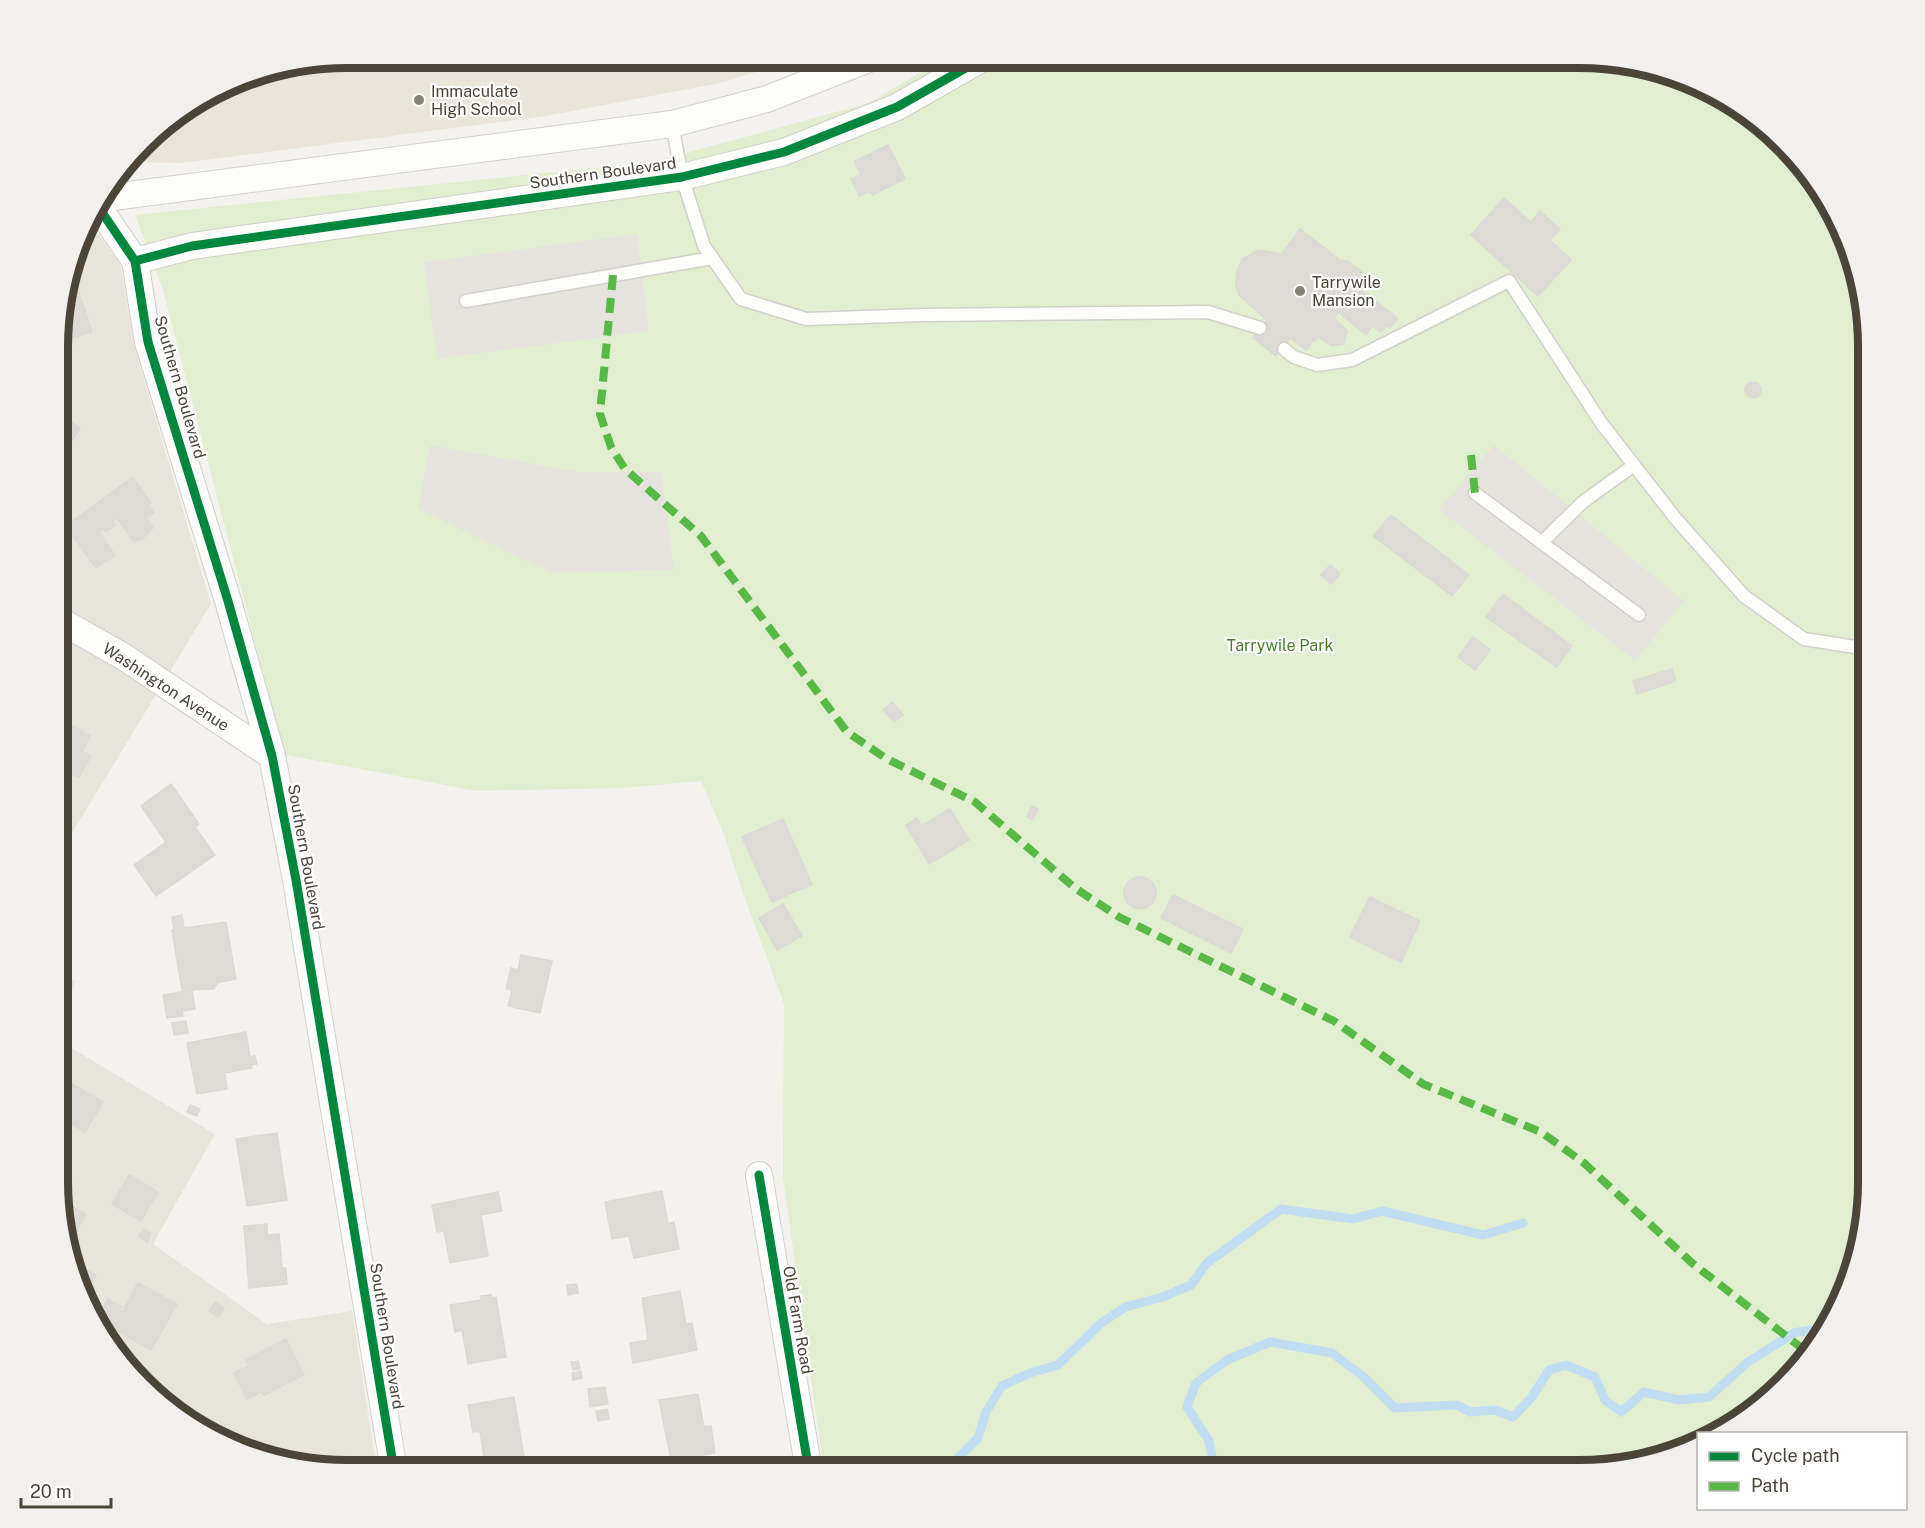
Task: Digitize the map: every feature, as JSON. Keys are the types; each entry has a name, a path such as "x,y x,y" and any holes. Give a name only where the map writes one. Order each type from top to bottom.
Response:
{"street":[{"name":"Southern Boulevard","path":"109,199 672,124 767,99 846,68"},
{"name":"Southern Boulevard","path":"135,261 192,246 682,177 784,152 897,107 966,68"},
{"name":"Southern Boulevard","path":"103,211 135,261 148,342 228,601 272,756 296,880 392,1460"},
{"name":"Washington Avenue","path":"68,625 124,657 272,756"},
{"name":"Old Farm Road","path":"759,1174 807,1460"}],"lane":[{"path":"672,124 682,177 704,246 741,299 806,320 923,315 1208,312 1260,328"},
{"path":"466,301 712,258"},
{"path":"1284,348 1294,357 1317,365 1352,360 1509,281 1602,424 1676,519 1744,596 1804,639 1858,647"},
{"path":"1542,542 1583,502 1634,465"},
{"path":"1475,493 1639,615"}],"shaded area":[{"name":"Immaculate High School","path":"328,68 768,68 720,83 546,116 182,163 137,162 176,125 223,96 257,82 310,70"},
{"path":"94,227 120,264 135,349 211,604 68,840 68,328 77,274"},
{"path":"637,234 649,331 437,359 424,262"},
{"path":"430,445 578,472 661,472 674,570 552,573 418,509"},
{"path":"1494,445 1684,601 1635,660 1439,510"},
{"path":"68,976 76,982 68,997"},
{"path":"68,1046 215,1134 153,1244 267,1324 352,1311 375,1460 310,1458 257,1446 223,1432 191,1414 149,1379 114,1337 96,1305 77,1254 68,1200"}],"green space":[{"name":"Tarrywile Park","path":"928,68 1597,68 1633,73 1668,82 1702,96 1734,114 1776,149 1811,191 1829,223 1843,257 1852,292 1858,346 1857,1200 1852,1236 1843,1271 1829,1305 1811,1337 1776,1379 1734,1414 1702,1432 1697,1432 1697,1434 1668,1446 1633,1455 1597,1460 822,1460 783,1177 784,1004 741,888 725,837 701,781 622,788 477,791 281,754 267,688 163,290 135,215 653,162 869,103"}],"building":[{"path":"888,145 905,179 872,195 870,191 859,196 851,179 861,175 855,161"},
{"path":"1504,198 1531,222 1540,211 1560,229 1550,240 1571,260 1538,296 1471,235"},
{"name":"Tarrywile Mansion","path":"1300,229 1340,260 1348,261 1361,271 1364,278 1357,287 1394,315 1397,319 1390,328 1387,325 1381,332 1373,326 1366,335 1338,312 1334,318 1347,331 1344,344 1332,346 1318,337 1306,350 1290,338 1276,356 1253,338 1267,320 1239,295 1236,287 1237,271 1243,259 1258,250 1282,254"},
{"path":"79,292 92,332 68,339 68,328 73,294"},
{"path":"1750,382 1756,382 1761,390 1759,396 1750,398 1745,393 1745,387"},
{"path":"70,421 80,428 72,441 68,439"},
{"path":"133,477 151,503 148,505 154,513 146,518 153,528 143,538 134,542 117,518 113,521 115,525 106,532 103,528 98,532 115,555 96,568 68,529 68,525"},
{"path":"1391,515 1469,575 1452,596 1373,536"},
{"path":"1330,565 1340,574 1331,584 1321,575"},
{"path":"1503,594 1572,646 1557,667 1486,617"},
{"path":"1473,637 1490,650 1475,670 1458,657"},
{"path":"1672,669 1676,681 1637,694 1633,681"},
{"path":"892,702 903,715 894,722 883,710"},
{"path":"68,723 90,736 82,751 91,756 79,777 68,773"},
{"path":"171,784 199,824 195,827 215,855 156,896 134,865 166,842 141,806"},
{"path":"1032,806 1038,809 1033,820 1027,817"},
{"path":"950,809 969,840 929,864 906,825 917,818 921,826"},
{"path":"783,819 812,884 772,902 742,837"},
{"path":"1140,877 1151,882 1156,893 1151,904 1140,909 1129,904 1124,893 1129,882"},
{"path":"1173,895 1243,929 1231,953 1161,918"},
{"path":"1370,897 1420,921 1401,962 1350,937"},
{"path":"783,904 802,936 777,950 759,918"},
{"path":"182,915 184,928 226,922 236,979 217,983 214,989 182,990 172,917"},
{"path":"521,955 552,961 540,1013 508,1006 512,990 506,989 511,968 518,970"},
{"path":"192,990 195,1009 182,1011 183,1016 167,1018 163,995"},
{"path":"186,1021 188,1033 174,1035 172,1023"},
{"path":"246,1032 250,1057 255,1056 257,1064 251,1065 252,1068 225,1073 227,1089 197,1094 187,1043"},
{"path":"72,1084 103,1102 85,1132 68,1122 68,1091"},
{"path":"190,1105 200,1109 197,1116 187,1112"},
{"path":"277,1133 287,1200 247,1206 236,1139"},
{"path":"129,1175 158,1192 141,1221 112,1204"},
{"path":"662,1191 668,1224 674,1222 679,1249 634,1258 629,1236 612,1239 605,1202"},
{"path":"498,1192 502,1211 481,1215 488,1256 450,1263 444,1231 437,1232 432,1205"},
{"path":"69,1205 86,1214 76,1232 72,1230"},
{"path":"267,1224 267,1235 279,1234 282,1268 286,1268 287,1284 249,1288 244,1226"},
{"path":"144,1229 151,1234 147,1242 139,1236"},
{"path":"81,1267 96,1275 89,1289"},
{"path":"138,1283 177,1304 151,1350 110,1326 109,1328 100,1313 108,1299 121,1307 119,1310 122,1312"},
{"path":"577,1284 578,1293 568,1295 567,1285"},
{"path":"680,1291 686,1324 692,1323 697,1350 633,1363 630,1343 648,1340 642,1298"},
{"path":"491,1295 492,1298 496,1297 506,1357 468,1364 462,1330 455,1332 450,1305 481,1300 481,1296"},
{"path":"215,1302 224,1308 218,1317 209,1311"},
{"path":"286,1339 304,1375 264,1395 261,1392 247,1399 234,1373 249,1366 246,1360"},
{"path":"578,1361 580,1369 573,1370 571,1362"},
{"path":"581,1371 582,1378 573,1380 572,1373"},
{"path":"605,1387 608,1404 590,1407 588,1389"},
{"path":"698,1394 704,1427 711,1426 715,1453 687,1458 688,1460 671,1460 659,1400"},
{"path":"514,1397 524,1457 484,1460 480,1431 473,1432 468,1405"},
{"path":"607,1409 609,1419 598,1421 596,1411"}],"waterway":[{"path":"956,1460 978,1438 986,1412 1002,1386 1030,1373 1058,1365 1100,1324 1125,1307 1163,1297 1191,1285 1207,1263 1281,1209 1353,1219 1382,1211 1483,1235 1523,1223"},
{"path":"1213,1460 1209,1441 1187,1407 1196,1383 1227,1360 1270,1342 1332,1353 1364,1377 1395,1408 1457,1405 1470,1412 1495,1410 1513,1417 1532,1397 1549,1370 1566,1365 1595,1377 1605,1400 1621,1412 1644,1392 1679,1400 1709,1397 1748,1362 1794,1333 1814,1331"}],"marked path":[{"path":"613,275 600,414 611,447 625,469 701,536 847,732 887,759 975,802 1075,888 1119,917 1334,1021 1423,1084 1541,1132 1584,1163 1692,1263 1802,1349"},
{"path":"1471,455 1475,493"}],"cycle path":[{"path":"135,261 192,246 682,177 784,152 897,107 966,68"},
{"path":"102,212 135,261 148,342 228,601 272,756 296,880 392,1460"},
{"path":"759,1175 807,1460"}],"place":[{"name":"Immaculate High School","path":"419,100"},
{"name":"Tarrywile Mansion","path":"1300,291"}]}
